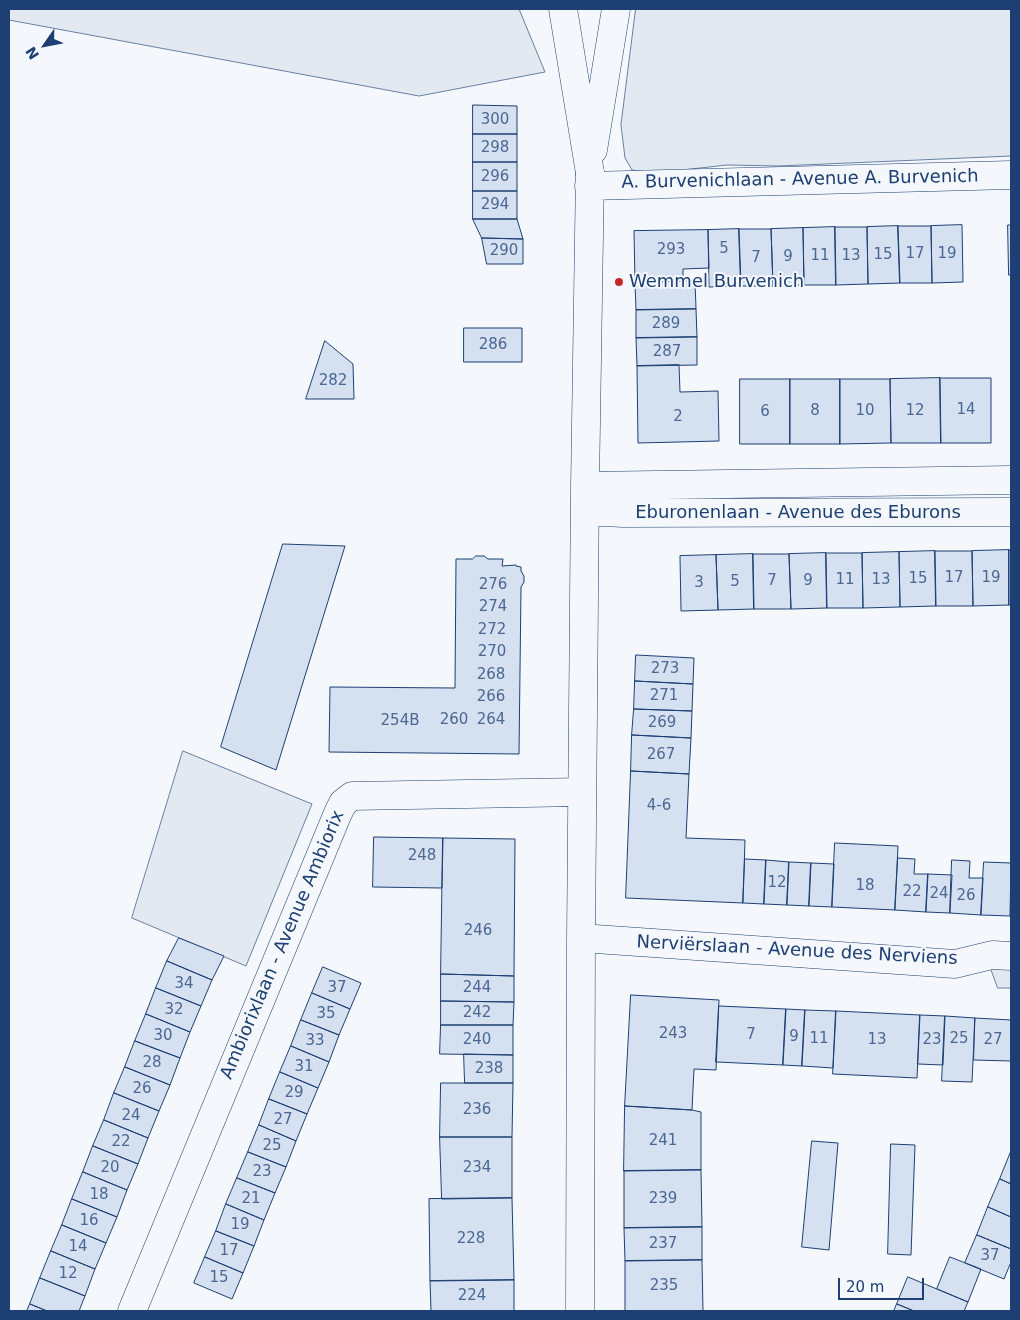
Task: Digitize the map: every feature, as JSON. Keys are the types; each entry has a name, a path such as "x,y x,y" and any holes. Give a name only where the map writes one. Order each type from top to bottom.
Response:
{"street":[{"path":"563,9 590,179"},
{"path":"580,1311 582,792 590,179 616,9"},
{"name":"A. Burvenichlaan - Avenue A. Burvenich","path":"590,179 1011,175"},
{"name":"Eburonenlaan - Avenue des Eburons","path":"585,499 1011,480"},
{"name":"Eburonenlaan - Avenue des Eburons","path":"585,499 623,513 1011,512"},
{"name":"Ambiorixlaan - Avenue Ambiorix","path":"132,1311 343,803 352,796 582,792"},
{"name":"Nerviërslaan - Avenue des Nerviens","path":"581,938 955,964 992,955 1011,956"}],"shaded area":[{"path":"9,9 519,9 545,72 419,96 9,20"},
{"path":"636,9 1011,9 1011,156 779,166 727,165 655,173 632,170 625,158 621,125"},
{"path":"183,751 312,804 246,966 132,918"},
{"path":"990,966 1011,967 1011,988 998,988"}],"building":[{"path":"473,105 517,106 517,134 473,134"},
{"path":"473,134 517,134 517,162 473,162"},
{"path":"473,162 517,162 517,191 473,191"},
{"path":"473,191 517,191 517,219 473,219"},
{"path":"473,219 517,219 523,239 482,238"},
{"path":"962,225 963,282 932,283 931,226"},
{"path":"1008,225 1011,225 1011,275 1009,275"},
{"path":"898,226 900,283 868,284 867,227"},
{"path":"898,226 931,226 932,283 900,283"},
{"path":"835,227 836,285 804,285 803,228"},
{"path":"835,227 867,227 868,284 836,285"},
{"path":"803,228 804,285 773,286 771,229"},
{"path":"739,229 741,286 709,287 708,230"},
{"path":"739,229 771,229 773,286 741,286"},
{"path":"708,230 709,268 683,269 683,281 635,283 634,231"},
{"path":"482,238 523,239 523,264 487,264"},
{"path":"695,281 696,309 636,310 635,283"},
{"path":"696,309 697,337 636,338 636,310"},
{"path":"464,328 522,328 522,362 464,362"},
{"path":"697,337 697,365 637,366 636,338"},
{"path":"325,341 353,364 354,399 306,399"},
{"path":"679,365 680,392 718,391 719,441 638,443 637,366"},
{"path":"940,378 941,443 891,443 890,379"},
{"path":"940,378 991,378 991,443 941,443"},
{"path":"740,379 790,379 790,444 740,444"},
{"path":"790,379 840,379 840,444 790,444"},
{"path":"840,379 890,379 891,443 840,444"},
{"path":"283,544 345,546 276,770 221,747"},
{"path":"1009,550 1009,605 973,606 972,551"},
{"path":"1009,550 1011,550 1011,605 1009,605"},
{"path":"935,551 936,606 900,607 899,552"},
{"path":"935,551 972,551 973,606 936,606"},
{"path":"899,552 900,607 863,608 862,553"},
{"path":"826,553 862,553 863,608 827,608"},
{"path":"826,553 827,608 791,609 789,554"},
{"path":"753,554 754,609 718,610 716,555"},
{"path":"753,554 789,554 791,609 754,609"},
{"path":"716,555 718,610 681,611 680,556"},
{"path":"476,556 484,556 488,559 503,559 502,566 516,565 521,567 524,576 524,582 521,587 519,754 329,752 330,687 455,688 456,559 472,559"},
{"path":"636,655 694,658 693,684 635,681"},
{"path":"635,681 693,684 692,711 634,709"},
{"path":"634,709 692,711 691,738 632,735"},
{"path":"632,735 691,738 689,774 631,771"},
{"path":"631,771 689,774 686,838 745,840 743,903 626,898"},
{"path":"374,837 443,838 442,888 373,887"},
{"path":"443,838 515,839 514,976 441,974"},
{"path":"835,843 898,846 895,910 832,907"},
{"path":"898,858 915,859 914,874 928,874 926,912 895,910"},
{"path":"745,859 766,860 764,904 743,903"},
{"path":"766,860 789,862 787,905 764,904"},
{"path":"952,860 970,861 969,878 983,878 981,915 950,913"},
{"path":"789,862 811,863 809,906 787,905"},
{"path":"984,862 1011,863 1010,916 981,915"},
{"path":"811,863 834,864 832,907 809,906"},
{"path":"928,874 952,875 950,913 926,912"},
{"path":"179,938 224,956 212,980 167,961"},
{"path":"167,961 212,980 201,1006 156,988"},
{"path":"323,967 361,983 350,1009 312,993"},
{"path":"441,974 514,976 514,1002 441,1001"},
{"path":"156,988 201,1006 190,1032 146,1014"},
{"path":"312,993 350,1009 339,1035 301,1020"},
{"path":"631,995 719,1000 716,1070 694,1069 692,1110 625,1106"},
{"path":"441,1001 514,1002 513,1025 441,1025"},
{"path":"719,1006 786,1009 783,1065 716,1062"},
{"path":"786,1009 805,1010 802,1066 783,1065"},
{"path":"805,1010 836,1011 833,1068 802,1066"},
{"path":"836,1011 920,1015 917,1078 833,1074"},
{"path":"146,1014 190,1032 180,1058 135,1041"},
{"path":"920,1015 945,1016 943,1065 918,1064"},
{"path":"945,1016 975,1018 972,1082 942,1081"},
{"path":"975,1018 1011,1020 1011,1061 974,1060"},
{"path":"301,1020 339,1035 329,1062 291,1046"},
{"path":"441,1025 513,1025 513,1055 440,1054"},
{"path":"135,1041 180,1058 170,1085 125,1067"},
{"path":"291,1046 329,1062 318,1088 280,1072"},
{"path":"464,1054 513,1055 513,1083 465,1083"},
{"path":"125,1067 170,1085 159,1111 114,1093"},
{"path":"280,1072 318,1088 307,1114 269,1099"},
{"path":"441,1083 513,1083 512,1137 440,1137"},
{"path":"114,1093 159,1111 148,1138 104,1120"},
{"path":"269,1099 307,1114 296,1141 259,1125"},
{"path":"625,1106 701,1112 701,1170 624,1171"},
{"path":"104,1120 148,1138 138,1164 93,1146"},
{"path":"259,1125 296,1141 286,1167 248,1152"},
{"path":"440,1137 512,1137 512,1198 442,1199"},
{"path":"812,1141 838,1143 829,1250 802,1247"},
{"path":"891,1144 915,1145 911,1255 888,1254"},
{"path":"93,1146 138,1164 127,1190 83,1172"},
{"path":"1011,1151 1011,1184 1000,1179"},
{"path":"248,1152 286,1167 275,1193 237,1178"},
{"path":"701,1170 702,1227 624,1228 624,1171"},
{"path":"83,1172 127,1190 117,1217 72,1199"},
{"path":"237,1178 275,1193 264,1220 226,1204"},
{"path":"1000,1179 1011,1184 1011,1217 988,1207"},
{"path":"512,1198 514,1280 430,1281 429,1199"},
{"path":"72,1199 117,1217 106,1243 62,1225"},
{"path":"226,1204 264,1220 254,1246 216,1231"},
{"path":"988,1207 1011,1217 1011,1249 977,1235"},
{"path":"62,1225 106,1243 95,1269 51,1251"},
{"path":"702,1227 702,1260 625,1261 624,1228"},
{"path":"216,1231 254,1246 243,1273 205,1257"},
{"path":"977,1235 1011,1249 1011,1262 1004,1279 965,1263"},
{"path":"51,1251 95,1269 85,1296 40,1278"},
{"path":"205,1257 243,1273 232,1299 194,1283"},
{"path":"950,1257 981,1269 968,1302 937,1289"},
{"path":"702,1260 703,1311 625,1311 625,1261"},
{"path":"908,1277 968,1302 964,1311 914,1311 897,1304"},
{"path":"40,1278 85,1296 79,1311 47,1311 30,1304"},
{"path":"514,1280 514,1311 431,1311 430,1281"},
{"path":"30,1304 47,1311 27,1311"},
{"path":"897,1304 914,1311 894,1311"}],"place":[{"name":"Wemmel Burvenich","path":"619,282"}]}
